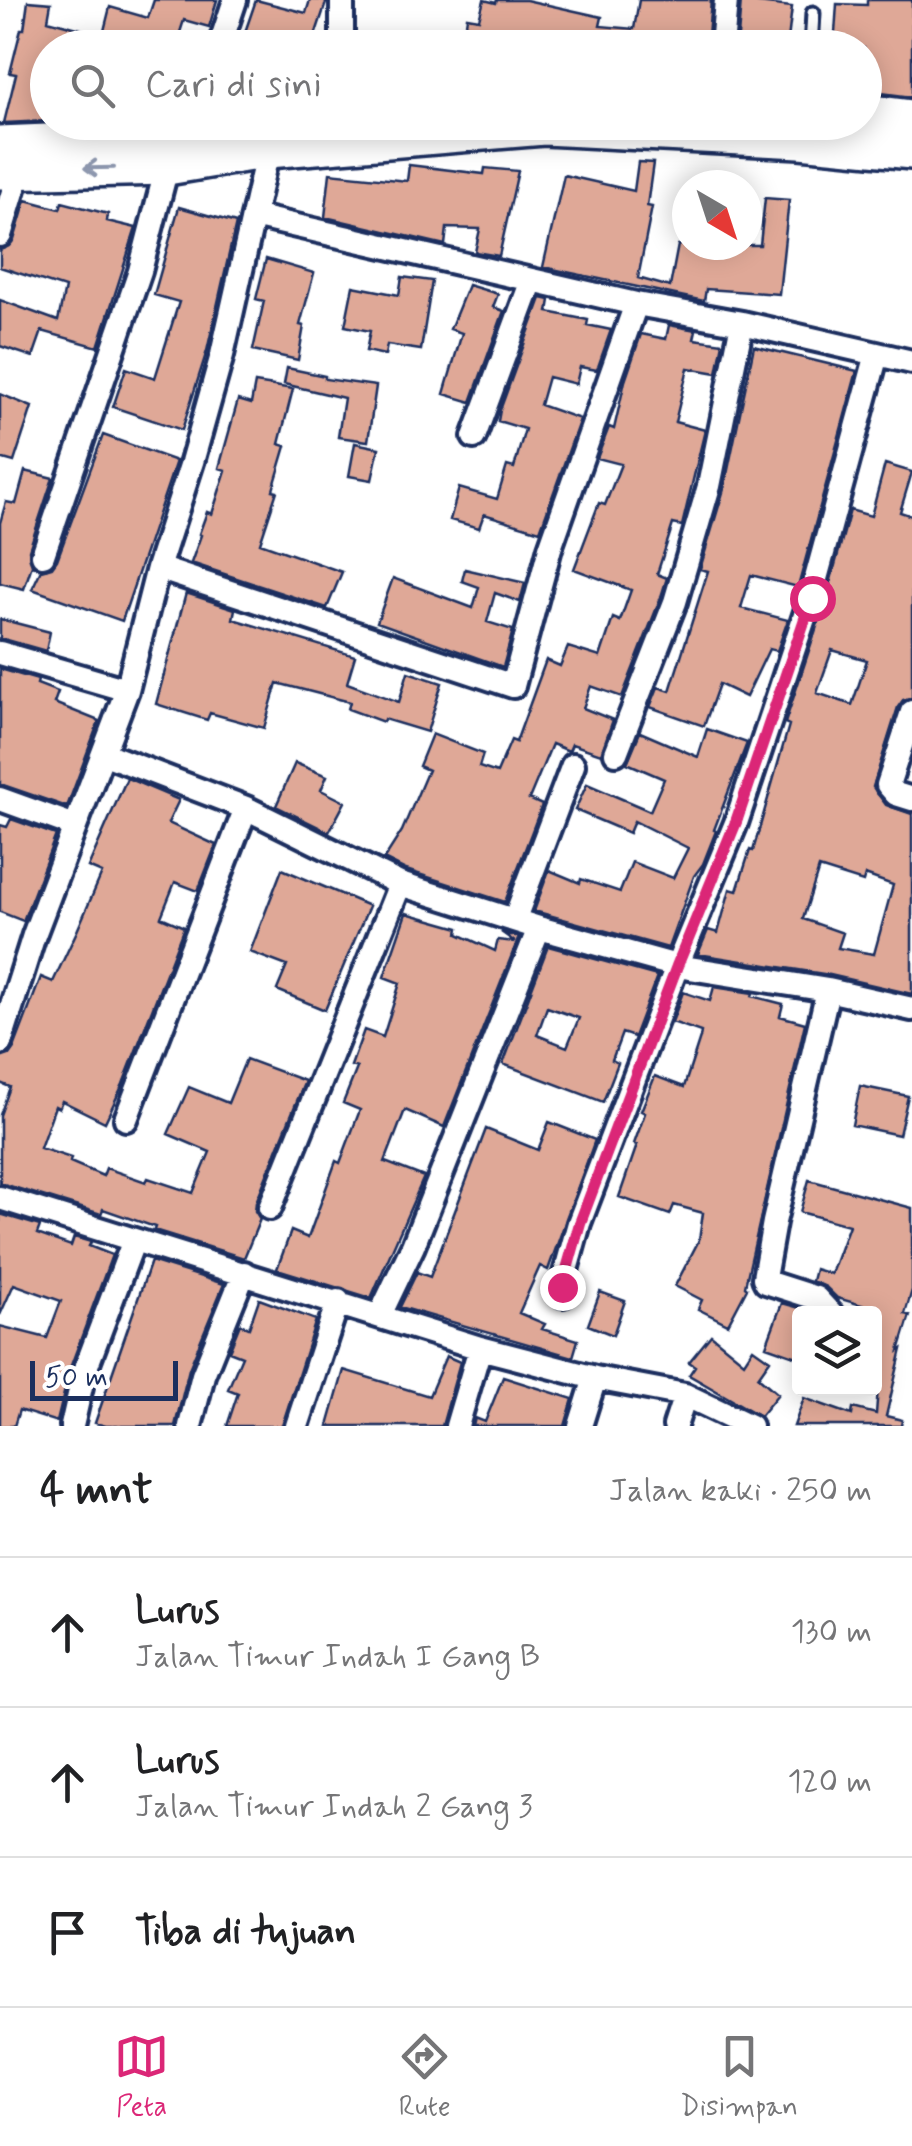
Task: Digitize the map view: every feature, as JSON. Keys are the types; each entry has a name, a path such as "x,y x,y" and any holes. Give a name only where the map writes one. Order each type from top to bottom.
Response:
{"main road":[{"path":"882,114 912,118"},
{"path":"6,162 130,140"},
{"path":"6,162 167,167 251,140"},
{"path":"800,140 912,150"}],"street":[{"path":"226,30 235,0"},
{"path":"342,0 342,30"},
{"path":"724,30 726,0"},
{"path":"0,1043 34,935 126,690 217,373 253,216 263,140"},
{"path":"0,236 6,162"},
{"path":"42,556 140,271 167,167"},
{"path":"253,216 636,304 742,323 912,362"},
{"path":"474,437 532,280"},
{"path":"158,568 513,686 550,548 636,304"},
{"path":"616,753 674,602 709,486 742,323"},
{"path":"563,1295 562,1281 580,1223 736,822 812,598 878,354"},
{"path":"0,653 126,690"},
{"path":"912,712 888,785 896,794 912,799"},
{"path":"105,754 246,808 400,884 539,928 677,966 828,990 912,1009"},
{"path":"515,918 573,766"},
{"path":"0,799 75,826"},
{"path":"126,1119 246,808"},
{"path":"270,1208 400,884"},
{"path":"380,1315 413,1246 539,928"},
{"path":"824,1306 816,1298 766,1282 764,1278 828,990"},
{"path":"0,1198 480,1348 594,1378 685,1395 750,1426"},
{"path":"72,1426 84,1373 134,1240"},
{"path":"190,1426 203,1375 244,1272"},
{"path":"297,1426 338,1302"},
{"path":"457,1426 480,1348"},
{"path":"580,1426 594,1378"},
{"path":"675,1426 685,1395"}],"lane":[{"path":"812,30 813,13"}],"building":[{"path":"154,0 217,0 209,27 184,20 181,30 104,30 110,7 148,18"},
{"path":"256,0 306,13 310,0 327,0 317,30 246,30"},
{"path":"484,0 526,0 602,17 600,26 634,29 639,0 711,0 708,30 465,30 467,17 479,19"},
{"path":"867,0 912,0 912,97 882,93 882,30 835,30 837,4 867,5"},
{"path":"28,1 51,3 48,20 85,30 30,30 30,122 4,123 16,74 10,73"},
{"path":"741,1 792,7 789,30 739,30"},
{"path":"638,162 653,163 647,206 652,207 638,278 670,287 675,260 762,260 765,198 789,200 779,294 706,289 704,301 543,267 564,175 634,191"},
{"path":"409,165 484,174 485,168 518,171 499,256 475,252 480,229 447,228 445,245 325,217 330,173 407,181"},
{"path":"26,200 60,209 62,202 108,214 107,221 136,228 98,347 42,331 33,357 0,346 0,300 58,321 65,288 0,267 0,250 14,240"},
{"path":"179,207 236,223 207,351 182,430 113,407 126,368 155,378 179,302 154,295"},
{"path":"266,259 314,273 300,325 304,326 298,360 253,350 264,301 256,299"},
{"path":"402,277 432,281 421,350 387,345 385,355 366,351 370,331 345,326 353,286 399,295"},
{"path":"468,285 498,294 493,307 504,311 471,402 444,394 462,333 450,329"},
{"path":"541,298 550,300 548,312 588,320 587,325 611,330 597,370 580,367 576,384 548,377 540,405 580,419 540,531 484,514 479,528 450,520 459,488 497,499 507,466 514,468 525,429 498,421"},
{"path":"669,325 696,330 694,339 723,343 717,373 688,368 675,422 705,430 682,526 673,524 657,574 667,578 661,597 622,697 591,686 583,708 613,720 601,754 572,744 569,751 552,744 529,799 542,805 505,902 384,859 402,831 428,770 419,766 432,734 483,754 479,767 497,773 511,740 516,742 546,660 560,666 568,647 600,657 613,618 620,621 631,590 574,569 599,503 605,505 621,464 597,458 609,427 614,429 641,334 666,339"},
{"path":"754,346 857,371 798,587 751,575 741,608 788,620 777,651 769,649 746,697 719,684 704,726 650,707 658,687 670,691 708,571 700,569 724,489"},
{"path":"287,368 325,379 376,386 368,441 338,437 344,398 284,384"},
{"path":"255,383 293,389 279,444 286,446 273,490 277,491 260,543 342,572 327,608 191,563 226,470 219,468 238,400 251,404"},
{"path":"0,394 32,407 14,462 0,458"},
{"path":"103,435 176,461 122,621 32,589 41,570 52,567 57,560"},
{"path":"355,443 379,448 372,480 349,476"},
{"path":"885,464 912,472 900,512 912,516 912,697 898,707 873,787 886,805 912,814 912,994 830,975 698,954 708,930 718,933 730,889 737,891 750,850 753,851 789,725 785,723 850,510 871,516","holes":["832,650 867,660 852,705 817,693","819,868 863,882 865,875 893,885 874,954 838,948 843,933 803,919"]},
{"path":"25,471 53,478 29,550 32,565 24,589 0,583 0,523 6,502 16,504"},
{"path":"465,569 525,583 520,602 495,593 487,622 513,630 503,667 377,622 393,578 473,608 479,587 462,581"},
{"path":"186,593 235,609 233,619 355,656 347,683 399,702 408,672 442,683 427,732 348,709 350,702 277,683 264,728 210,713 207,720 156,704"},
{"path":"0,619 50,632 46,651 0,638"},
{"path":"0,669 38,680 37,684 58,692 54,703 99,721 67,807 0,784"},
{"path":"707,729 747,743 668,948 534,911 549,870 580,883 581,879 620,892 632,862 673,878 688,848 634,821 629,833 575,810 587,784 650,811 664,779 627,763 640,732 698,757"},
{"path":"295,763 327,776 321,790 345,802 329,832 276,806"},
{"path":"127,778 179,800 168,823 216,845 198,891 175,882 161,917 184,927 105,1122 62,1101 59,1108 55,1106 40,1148 71,1158 70,1162 103,1176 106,1168 193,1193 210,1152 168,1134 189,1087 228,1103 246,1059 305,1081 256,1202 255,1211 260,1219 244,1258 154,1230 155,1227 103,1209 101,1214 0,1183 0,1115 10,1087 0,1083 0,1058 14,1048 41,977 53,982 77,931 102,873 88,867"},
{"path":"11,819 56,835 23,921 0,912 0,825 7,827"},
{"path":"282,869 369,906 325,1010 277,990 287,966 250,952"},
{"path":"406,913 459,928 458,934 495,951 498,940 515,942 501,932 519,937 444,1127 405,1110 385,1162 424,1177 371,1298 277,1269 291,1231 308,1238 336,1161 340,1163 360,1110 343,1103 357,1068 351,1066 364,1030 383,1037 400,983 384,977"},
{"path":"548,946 657,976 634,1037 622,1033 612,1060 618,1063 603,1102 503,1064","holes":["547,1007 579,1018 567,1047 537,1035"]},
{"path":"714,987 753,993 752,996 783,1004 780,1016 805,1023 747,1288 728,1324 698,1309 702,1300 675,1286 699,1240 703,1213 674,1205 670,1215 619,1197 637,1145 634,1144 645,1113 641,1111 655,1076 684,1087 700,1038 701,1032 672,1022 683,992 710,1001"},
{"path":"860,1086 908,1096 899,1135 852,1125"},
{"path":"549,1122 595,1140 548,1270 540,1266 519,1313 545,1324 542,1329 578,1340 573,1357 400,1307 417,1272 430,1277 486,1129 538,1150"},
{"path":"809,1180 912,1208 912,1290 905,1314 910,1315 886,1416 902,1420 901,1426 794,1426 804,1398 852,1415 853,1408 876,1414 877,1396 882,1396 882,1306 837,1298 812,1281 815,1269 831,1274 849,1225 800,1212"},
{"path":"0,1214 40,1226 37,1234 71,1246 74,1237 112,1255 70,1368 57,1422 19,1410 14,1426 0,1426 0,1326 47,1338 61,1301 14,1284 0,1315"},
{"path":"151,1261 224,1284 189,1369 175,1426 95,1423"},
{"path":"600,1292 625,1301 613,1335 588,1325"},
{"path":"259,1299 316,1320 282,1426 227,1426 238,1393 228,1389 242,1356 229,1351 240,1324 249,1328"},
{"path":"782,1303 793,1306 792,1355 766,1346"},
{"path":"711,1335 744,1362 753,1348 770,1360 758,1377 778,1394 760,1416 689,1375 695,1366 689,1362"},
{"path":"446,1356 460,1362 442,1426 328,1426 344,1370 429,1396"},
{"path":"503,1377 573,1399 565,1426 473,1426 475,1418 485,1422"}],"route":[{"path":"562,1287 580,1223 736,822 812,598"}]}
